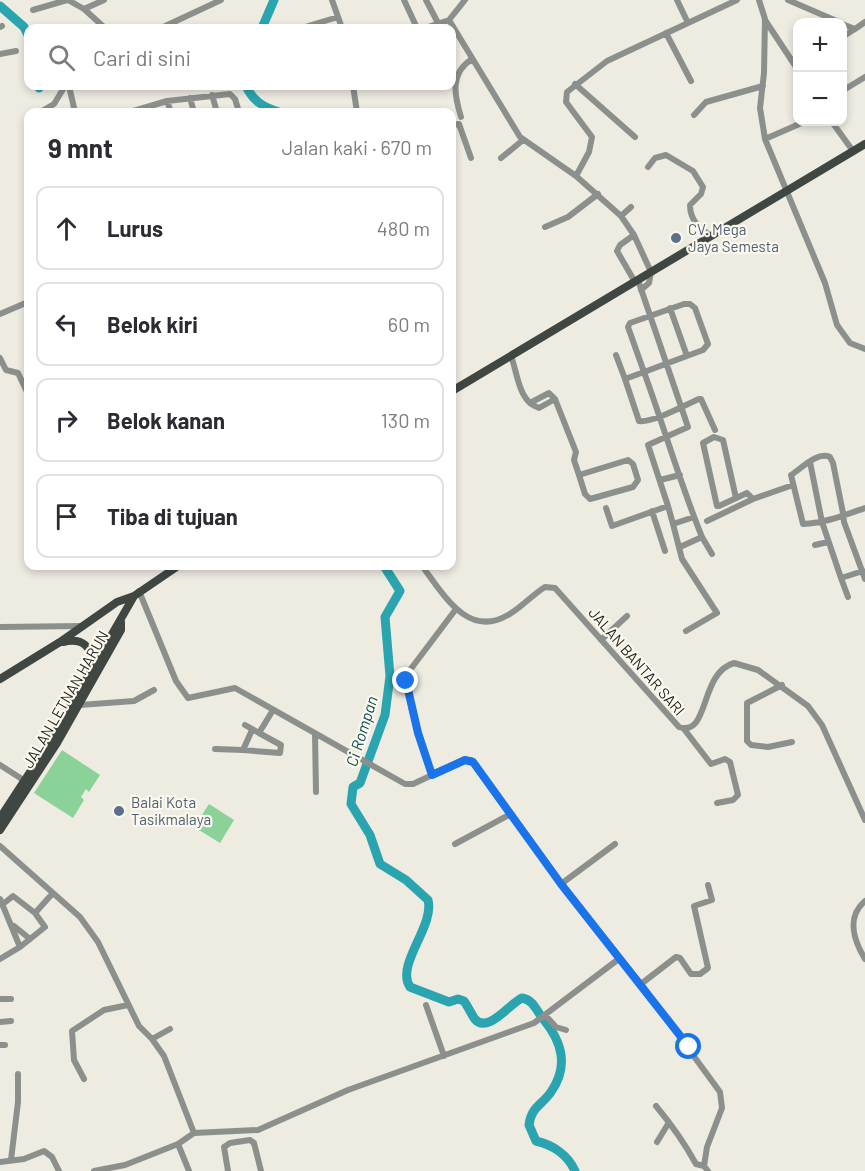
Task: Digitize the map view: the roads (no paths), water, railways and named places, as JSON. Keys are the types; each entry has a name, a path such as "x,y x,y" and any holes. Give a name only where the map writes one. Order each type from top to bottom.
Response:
{"main road":[{"path":"456,389 865,144"},
{"path":"0,679 60,642 117,602 137,594 172,570"},
{"path":"121,622 137,594"},
{"name":"JALAN LETNAN HARUN","path":"0,830 54,742 93,668 121,622"},
{"name":"JALAN LETNAN HARUN","path":"0,818 80,705 121,630 121,622"},
{"path":"60,642 71,640 88,646 92,653 93,668"}],"street":[{"path":"84,9 104,0"},
{"path":"177,24 221,0"},
{"path":"332,0 341,24"},
{"path":"404,0 415,24"},
{"path":"426,0 438,23 449,20 465,0"},
{"path":"677,0 688,23"},
{"path":"576,176 588,155 591,134 565,98 575,84 607,60 737,0"},
{"path":"759,0 765,20 793,62"},
{"path":"788,0 829,18"},
{"path":"33,10 72,1 101,24"},
{"path":"315,24 338,17"},
{"path":"449,20 451,24"},
{"path":"765,20 760,121 765,139 825,283 837,325 850,344 865,349"},
{"path":"847,35 865,22"},
{"path":"847,26 855,29"},
{"path":"456,32 523,140 576,176 621,216 634,235 651,272 649,283 641,290"},
{"path":"666,33 692,81"},
{"path":"0,54 16,51"},
{"path":"461,117 456,93 456,76 462,66 472,59"},
{"path":"847,88 865,77"},
{"path":"575,84 635,137"},
{"path":"694,115 706,102 763,86"},
{"path":"47,108 54,104 64,90"},
{"path":"68,90 74,108"},
{"path":"354,90 356,108"},
{"path":"150,108 167,101 230,94 234,97 238,108"},
{"path":"212,96 216,108"},
{"path":"189,98 193,108"},
{"path":"167,101 170,108"},
{"path":"456,124 459,124 471,158"},
{"path":"765,139 795,126"},
{"path":"835,126 853,151"},
{"path":"501,158 523,140"},
{"path":"648,167 655,158 666,155 693,171 703,187 701,194 690,205 690,213 699,227 711,236"},
{"path":"545,227 568,217 598,194"},
{"path":"621,216 631,207"},
{"path":"634,235 620,245 617,251 641,290 688,427 648,445 683,561 717,614 686,631"},
{"path":"625,379 644,372 666,364 705,349 708,344 693,306 687,303 628,324 644,372 668,436 694,517 712,554"},
{"path":"0,314 24,304"},
{"path":"670,308 687,356"},
{"path":"616,354 639,421 660,416 701,399 715,430"},
{"path":"511,356 521,392 530,403 539,408 555,399 576,452 574,460 585,495 590,499 633,486 638,480 633,464 628,460 579,475"},
{"path":"0,358 6,370 18,373 24,386"},
{"path":"736,498 723,440 714,437 703,443 716,504 719,506 748,493 753,499"},
{"path":"865,508 843,516 822,522 803,524 791,475 824,455 830,457 843,516 865,579"},
{"path":"810,462 822,522 848,597"},
{"path":"660,480 680,475"},
{"path":"707,521 753,499 793,485"},
{"path":"606,508 612,526 668,506"},
{"path":"652,511 665,551"},
{"path":"673,524 694,517"},
{"path":"662,542 677,536"},
{"path":"680,547 702,537"},
{"path":"815,545 828,542"},
{"name":"JALAN BANTAR SARI","path":"425,570 456,609 470,620 494,621 507,616 537,592 550,587 560,591 679,727 684,729 693,727 700,718 714,677 729,664 740,663 758,670 808,706 822,725 865,820"},
{"path":"841,578 863,571"},
{"path":"137,594 176,681 186,698 232,687 363,758 405,784 413,784 462,761 471,760 509,815 641,984 723,1097 718,1120 706,1147 706,1169 696,1164 681,1137 668,1124 656,1106"},
{"path":"432,775 412,711 406,674 456,609"},
{"path":"601,640 627,616"},
{"path":"0,627 82,626"},
{"path":"782,686 747,703 747,741 750,745 768,747 792,742"},
{"path":"80,705 134,701 154,690"},
{"path":"243,750 273,710"},
{"path":"214,748 280,753 281,746 245,725"},
{"path":"684,729 711,765 726,759 730,762 738,795 733,800 717,803"},
{"path":"315,734 316,792"},
{"path":"267,753 271,740"},
{"path":"0,765 25,781"},
{"path":"455,844 509,815"},
{"path":"561,884 615,844"},
{"path":"0,846 80,917 102,948 139,1026 152,1039 171,1071 194,1133"},
{"path":"641,984 676,957 680,958 691,974 700,974 708,968 694,906 712,900 708,885"},
{"path":"35,913 53,893"},
{"path":"0,959 20,947 46,925 13,896 2,901 20,947"},
{"path":"865,901 858,908 853,930 855,940 865,959"},
{"path":"13,926 30,939"},
{"path":"94,1171 125,1166 178,1144 194,1133 258,1130 348,1090 444,1056 543,1016 558,1002 620,958"},
{"path":"0,999 11,999"},
{"path":"84,1079 74,1060 72,1031 104,1010 128,1005"},
{"path":"426,1005 444,1056"},
{"path":"543,1016 556,1028 566,1030"},
{"path":"0,1022 11,1022"},
{"path":"152,1039 170,1029"},
{"path":"11,1160 18,1102 18,1074"},
{"path":"657,1142 668,1124"},
{"path":"230,1143 231,1133"},
{"path":"228,1171 223,1149 230,1143 254,1141 261,1171"},
{"path":"178,1144 189,1171"},
{"path":"0,1162 24,1159 44,1151 52,1157 59,1171"}],"waterway":[{"name":"Ci Rompan","path":"264,24 274,0"},
{"path":"0,6 24,27"},
{"name":"Ci Rompan","path":"248,90 259,103 268,108"},
{"name":"Ci Rompan","path":"387,570 400,591 385,617 390,676 385,715 360,783 353,787 351,804 370,835 380,864 406,880 428,900 429,910 426,921 407,968 410,987 449,1002 458,999 464,1001 474,1018 485,1023 492,1021 522,998 526,999 532,1003 550,1028 561,1054 560,1073 551,1092 532,1114 529,1125 536,1141 559,1152 575,1171"}],"place":[{"name":"CV. Mega Jaya Semesta","path":"676,238"},
{"name":"Balai Kota Tasikmalaya","path":"119,811"}]}
